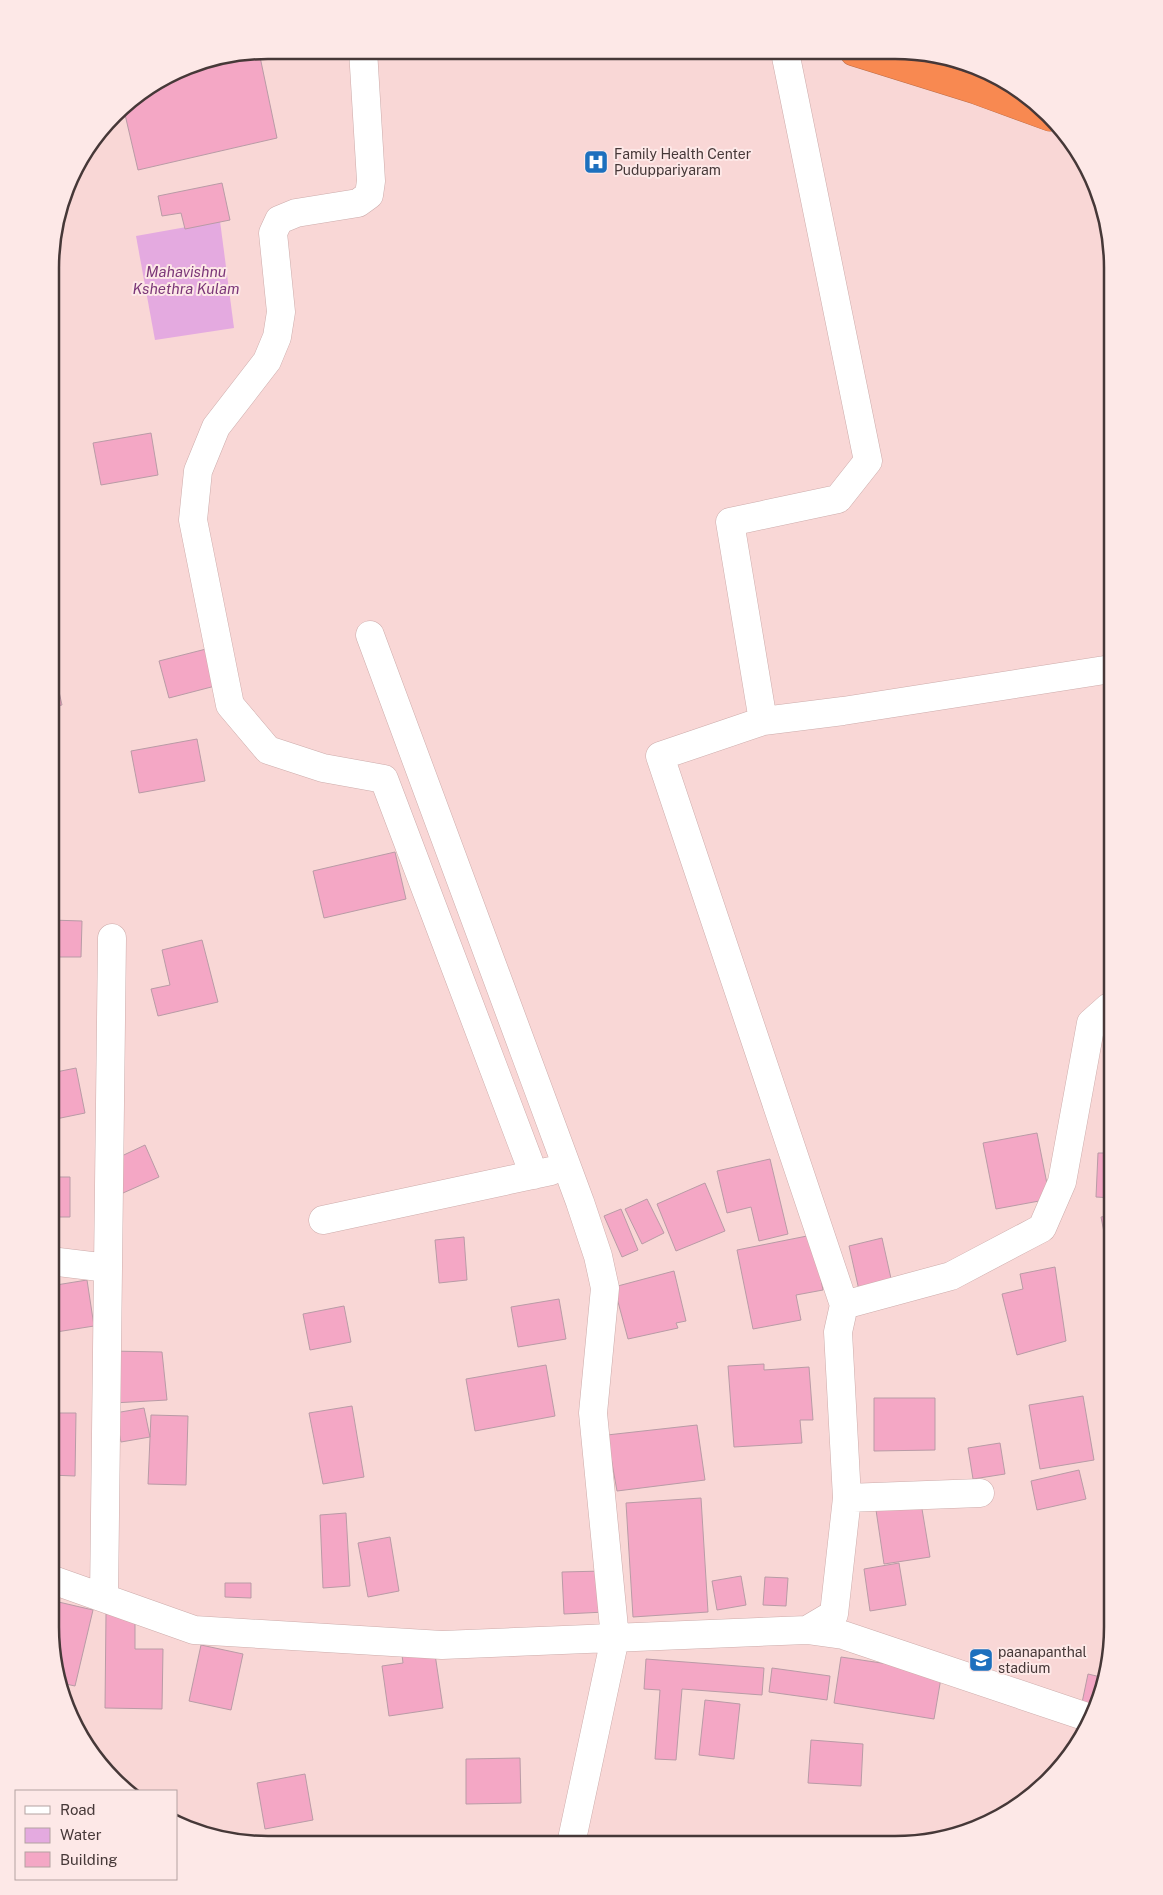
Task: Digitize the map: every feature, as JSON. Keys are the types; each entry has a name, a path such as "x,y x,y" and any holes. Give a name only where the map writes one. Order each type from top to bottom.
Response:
{"highway":[{"path":"876,59 976,90 1021,101"}],"street":[{"path":"364,59 371,181 369,195 358,203 296,213 279,220 273,233 280,312 277,337 267,361 216,427 198,471 193,520 230,706 268,750 323,768 384,779 534,1175"},
{"path":"763,721 730,522 838,499 868,460 786,59"},
{"path":"370,635 567,1168 598,1256 605,1288 593,1413 615,1638 573,1836"},
{"path":"807,1630 834,1614 847,1498 838,1332 844,1305 660,756 763,721 843,712 1104,670"},
{"path":"104,1598 112,938"},
{"path":"844,1305 951,1276 1042,1228 1062,1182 1092,1023 1104,1012"},
{"path":"323,1220 567,1168"},
{"path":"59,1262 108,1268"},
{"path":"847,1498 980,1493"},
{"path":"59,1582 194,1630 442,1645 807,1630 844,1635 1084,1716"}],"water":[{"name":"Mahavishnu Kshethra Kulam","path":"220,221 234,328 155,340 136,236"}],"building":[{"path":"260,59 277,138 138,170 125,115 152,94 175,80 214,66"},
{"path":"222,183 230,220 185,229 181,213 162,216 158,196"},
{"path":"151,433 158,475 101,485 93,443"},
{"path":"210,648 219,685 169,698 159,661"},
{"path":"59,692 62,705 59,706"},
{"path":"197,739 205,781 139,793 131,751"},
{"path":"395,852 406,899 324,918 313,871"},
{"path":"59,920 82,921 81,957 59,957"},
{"path":"202,940 218,1002 158,1016 151,989 170,985 162,950"},
{"path":"76,1068 85,1113 59,1118 59,1071"},
{"path":"1037,1133 1050,1199 996,1209 983,1143"},
{"path":"145,1145 159,1177 123,1193 109,1162"},
{"path":"1098,1153 1104,1153 1104,1197 1096,1197"},
{"path":"770,1159 788,1234 759,1241 751,1207 727,1213 717,1171"},
{"path":"59,1177 70,1177 70,1217 59,1217"},
{"path":"705,1183 725,1231 676,1251 657,1204"},
{"path":"647,1199 664,1233 642,1244 625,1209"},
{"path":"621,1209 638,1250 622,1257 604,1216"},
{"path":"1104,1216 1104,1232 1101,1217"},
{"path":"812,1235 823,1290 796,1295 801,1320 753,1329 737,1250"},
{"path":"464,1237 467,1280 439,1283 435,1240"},
{"path":"882,1238 892,1283 859,1290 849,1246"},
{"path":"1055,1267 1066,1341 1017,1355 1002,1294 1023,1289 1020,1274"},
{"path":"674,1271 686,1321 676,1323 678,1328 628,1339 614,1287"},
{"path":"87,1280 94,1326 59,1332 59,1285"},
{"path":"559,1299 566,1339 518,1347 511,1307"},
{"path":"344,1306 351,1342 310,1350 303,1314"},
{"path":"110,1351 162,1352 167,1400 113,1403"},
{"path":"764,1364 764,1370 809,1367 813,1420 800,1420 802,1443 734,1447 728,1366"},
{"path":"546,1365 555,1416 475,1431 466,1379"},
{"path":"1083,1396 1094,1460 1040,1469 1029,1405"},
{"path":"874,1398 935,1398 935,1450 874,1451"},
{"path":"352,1406 364,1477 323,1484 309,1413"},
{"path":"144,1408 150,1437 121,1442 115,1413"},
{"path":"59,1413 76,1413 75,1476 59,1475"},
{"path":"151,1415 188,1416 186,1485 148,1484"},
{"path":"697,1425 705,1480 617,1491 607,1435"},
{"path":"1000,1443 1005,1474 973,1479 968,1448"},
{"path":"1079,1470 1086,1499 1037,1510 1031,1481"},
{"path":"701,1498 708,1612 633,1617 626,1503"},
{"path":"921,1503 930,1557 884,1564 876,1510"},
{"path":"346,1513 350,1586 323,1588 320,1515"},
{"path":"390,1537 399,1591 368,1597 358,1543"},
{"path":"899,1563 906,1605 870,1611 864,1569"},
{"path":"604,1571 605,1612 564,1614 562,1572"},
{"path":"741,1576 746,1605 717,1610 712,1581"},
{"path":"765,1577 788,1578 786,1606 763,1605"},
{"path":"225,1583 251,1583 251,1598 225,1597"},
{"path":"59,1602 93,1610 75,1686 67,1684 63,1668 59,1641"},
{"path":"106,1614 135,1614 135,1649 163,1649 162,1709 105,1708"},
{"path":"432,1634 443,1708 389,1716 382,1666 403,1663 400,1639"},
{"path":"201,1645 243,1654 231,1710 189,1701"},
{"path":"841,1657 942,1672 934,1719 834,1703"},
{"path":"646,1659 764,1668 762,1695 682,1689 676,1760 655,1759 660,1690 644,1689"},
{"path":"772,1668 830,1676 827,1700 769,1692"},
{"path":"1088,1674 1098,1676 1084,1718 1079,1717"},
{"path":"705,1700 740,1704 734,1759 699,1755"},
{"path":"811,1740 863,1744 861,1786 808,1783"},
{"path":"520,1758 521,1803 466,1804 466,1759"},
{"path":"305,1774 313,1820 265,1829 257,1783"}],"place":[{"name":"Family Health Center Puduppariyaram","path":"596,162"},
{"name":"paanapanthal stadium","path":"981,1660"}]}
